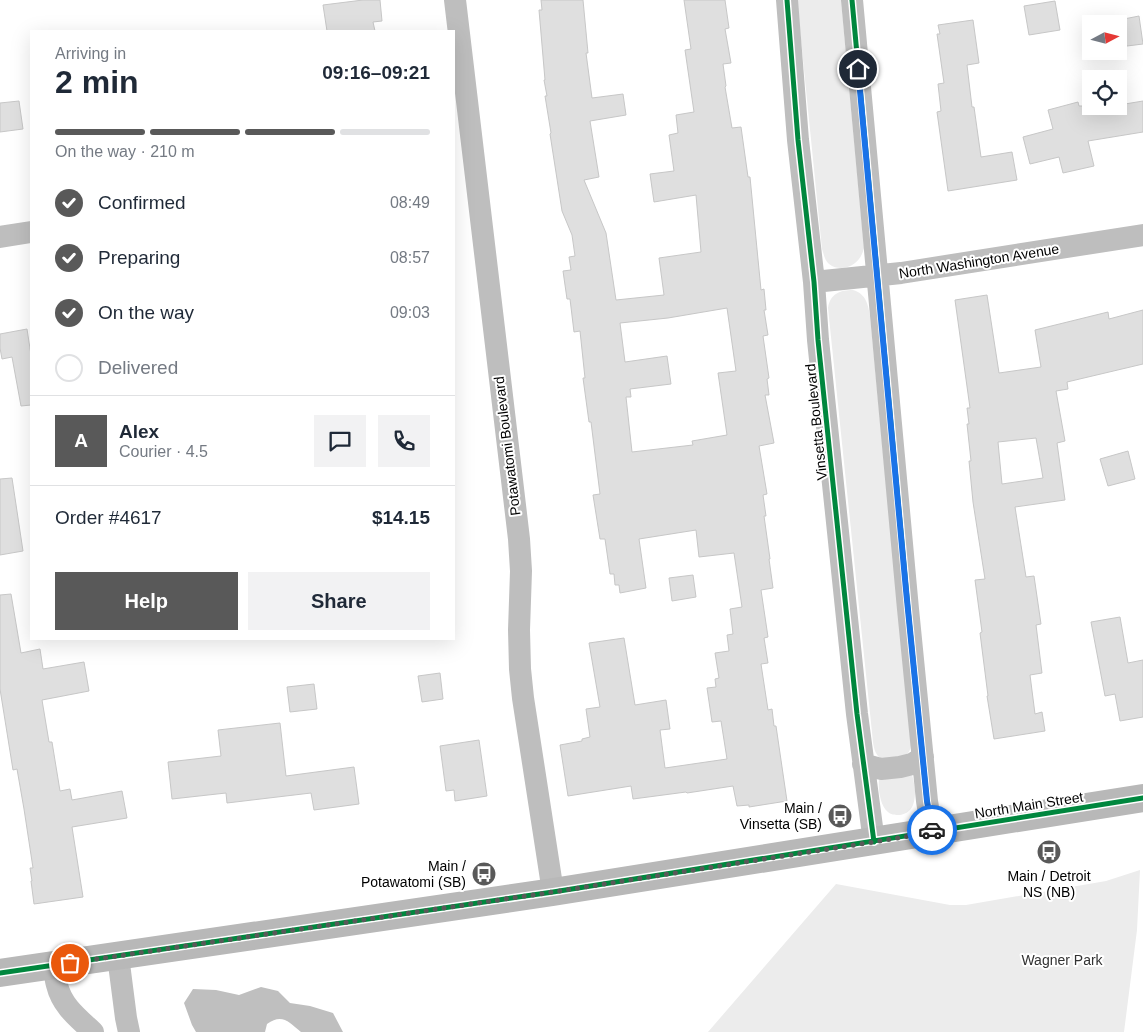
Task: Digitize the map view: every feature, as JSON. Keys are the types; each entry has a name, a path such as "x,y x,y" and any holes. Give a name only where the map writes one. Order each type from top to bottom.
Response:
{"main road":[{"name":"North Main Street","path":"0,973 553,892 1143,798"}],"street":[{"name":"Potawatomi Boulevard","path":"454,0 518,539 521,572 519,630 522,688 553,892"},
{"name":"Vinsetta Boulevard","path":"787,0 798,140 814,282 818,340 856,714 874,842"},
{"path":"852,0 906,590 927,801 932,832"},
{"path":"0,237 30,232"},
{"name":"North Washington Avenue","path":"814,282 878,276 1143,235"},
{"path":"863,764 881,769 900,767 912,764 923,757"},
{"path":"118,956 129,1032"},
{"path":"54,965 61,998 70,1010 93,1032"}],"green space":[{"path":"797,0 841,0 864,248 856,262 841,268 836,268 829,264 822,249"},
{"path":"853,290 864,297 870,316 911,745 907,754 896,759 882,760 876,752 873,742 828,308 833,296 844,291"},
{"path":"912,775 915,791 912,806 904,814 889,813 881,802 879,779"},
{"name":"Wagner Park","path":"1140,870 1137,930 1124,1032 708,1032 836,884 950,905 966,905 1106,881"}],"shaded area":[{"path":"261,987 278,991 290,1003 310,1006 333,1013 343,1032 301,1032 289,1022 277,1019 267,1024 265,1032 196,1032 184,1003 193,989 216,990 239,995"}],"building":[{"path":"380,0 382,21 373,22 375,30 327,30 323,5"},
{"path":"541,0 583,0 588,53 586,53 592,98 623,94 626,115 590,121 599,177 584,180 606,233 616,300 664,295 659,258 701,252 696,195 654,202 650,174 674,171 669,135 678,133 676,115 694,112 685,50 691,49 684,0 725,0 729,28 725,29 731,63 723,64 725,87 732,128 741,127 748,177 750,177 761,290 764,289 766,310 764,310 768,335 763,336 769,378 767,379 769,395 765,395 774,443 759,446 767,494 763,495 766,516 764,516 773,588 761,590 768,637 764,638 768,663 761,664 768,710 772,709 774,726 776,726 787,801 749,807 749,805 737,806 733,786 633,799 631,786 568,796 560,745 582,741 582,739 590,737 586,709 600,707 589,643 624,638 635,705 666,700 670,729 660,730 665,768 727,759 721,721 712,722 707,688 716,687 715,679 719,678 715,653 729,651 727,635 733,634 730,609 742,607 734,553 699,557 696,530 639,539 646,588 620,593 619,585 615,585 614,574 610,574 605,539 600,539 593,495 600,494 591,422 589,422 583,378 585,378 580,331 574,332 570,299 567,299 563,271 571,270 569,257 575,256 572,235 562,211 550,134 545,96 547,96 544,80 539,10 542,10","holes":["727,308 736,371 718,373 727,435 692,441 693,445 632,452 626,397 631,397 630,389 671,384 667,356 625,362 620,323 668,318"]},
{"path":"1055,1 1060,30 1029,35 1024,6"},
{"path":"1139,16 1143,44 1128,46 1128,18"},
{"path":"973,20 979,63 967,65 981,157 1012,152 1017,180 948,191 937,112 941,111 938,84 944,83 937,34 940,34 938,25"},
{"path":"19,101 23,129 0,132 0,103"},
{"path":"1143,101 1143,132 1088,141 1094,166 1063,173 1059,157 1030,164 1023,137 1053,129 1048,110 1078,102 1079,106 1082,106 1082,115 1127,115 1127,104"},
{"path":"987,295 999,373 1041,367 1035,330 1108,312 1109,319 1143,310 1143,364 1067,382 1068,389 1056,391 1065,441 1057,443 1065,500 1015,507 1026,577 1034,576 1041,624 1036,625 1042,673 1030,675 1035,714 1042,712 1045,731 994,739 987,696 980,633 982,632 975,580 985,579 973,502 969,461 971,461 967,408 970,408 955,300","holes":["1036,438 1043,478 1002,484 998,442"]},
{"path":"27,329 30,348 30,405 21,406 12,357 2,359 0,334"},
{"path":"1128,451 1135,479 1108,486 1100,459"},
{"path":"12,478 23,551 0,555 0,479"},
{"path":"693,575 696,597 672,601 669,578"},
{"path":"11,594 21,653 40,649 43,669 84,662 89,691 42,700 49,742 52,742 60,791 70,789 72,800 122,791 127,818 72,827 83,897 34,904 30,868 33,868 24,809 17,769 13,770 0,689 0,595"},
{"path":"1120,617 1128,663 1143,660 1143,717 1120,721 1115,694 1105,696 1091,622"},
{"path":"440,673 443,699 422,702 418,676"},
{"path":"314,684 317,709 290,712 287,687"},
{"path":"280,723 286,776 354,767 359,804 314,810 311,793 227,803 226,793 172,799 168,762 221,756 218,730"},
{"path":"479,740 487,796 455,801 454,790 446,791 440,746"}],"cycle path":[{"path":"787,0 798,140 814,282 818,340 857,714 874,842"},
{"path":"852,0 908,609 927,801 932,832"},
{"path":"0,973 553,892 1143,798"}],"way so far":[{"path":"70,963 553,892 874,842 932,832 932,830"}],"place":[{"name":"Main / Vinsetta (SB)","path":"840,816"},
{"name":"Main / Detroit NS (NB)","path":"1049,852"},
{"name":"Main / Potawatomi (SB)","path":"484,874"}],"route":[{"path":"858,69 908,609 927,801 932,830"}]}
